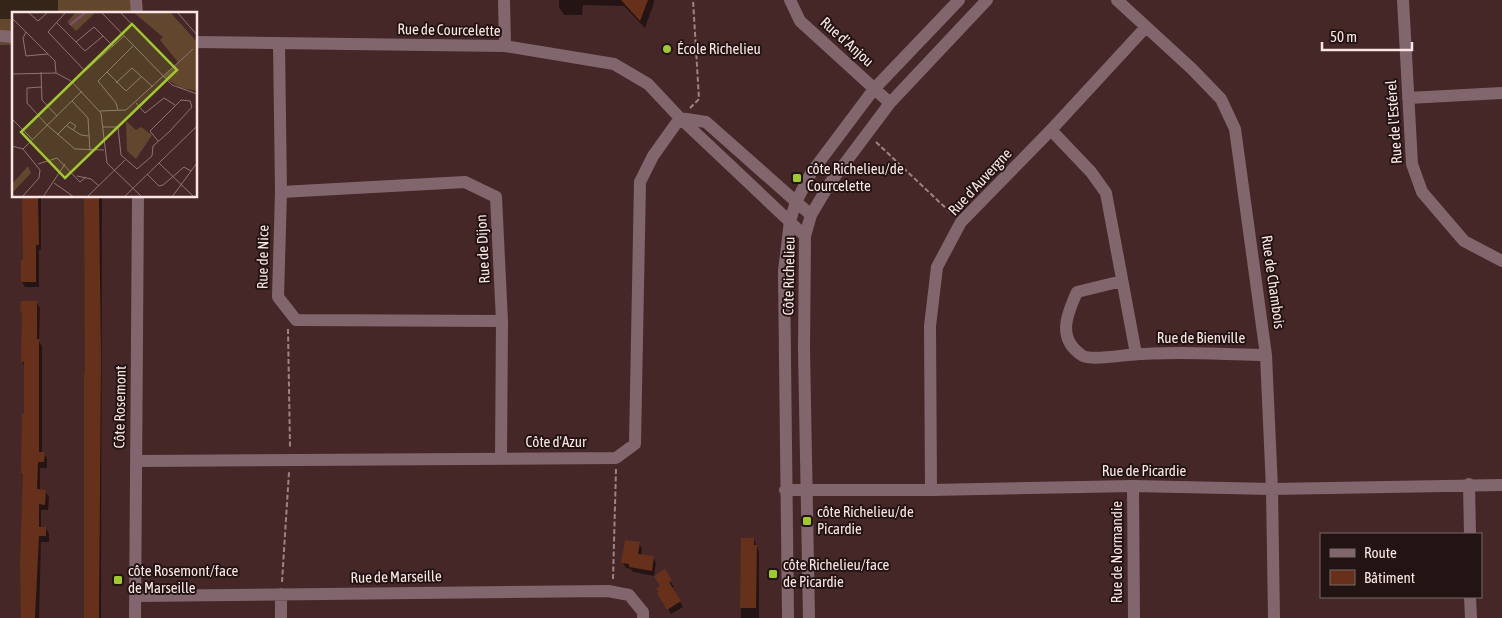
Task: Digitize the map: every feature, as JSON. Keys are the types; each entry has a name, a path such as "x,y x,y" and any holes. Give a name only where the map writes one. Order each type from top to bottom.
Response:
{"street":[{"path":"504,0 504,46"},
{"name":"Rue d'Anjou","path":"790,0 800,21 890,103"},
{"name":"Côte Richelieu","path":"788,618 785,490 784,271 790,221 796,202 810,174 874,89 959,0"},
{"name":"Côte Richelieu","path":"809,618 806,489 805,236 811,215 830,183 890,103 987,0"},
{"name":"Rue de Chambois","path":"1117,0 1192,69 1221,99 1235,129 1266,355 1272,489 1274,618"},
{"name":"Rue de l'Estérel","path":"1402,0 1412,164 1422,192 1464,241 1502,261"},
{"name":"Rue d'Auvergne","path":"931,490 930,326 937,267 961,222 1051,130 1146,27"},
{"name":"Rue de Courcelette","path":"198,42 504,46 614,64 648,84 680,118 805,236"},
{"name":"Rue de Nice","path":"279,43 281,192 278,297 296,320 502,321"},
{"path":"1408,98 1502,93"},
{"path":"616,458 635,444 640,182 653,156 680,118 706,122 811,215"},
{"name":"Rue de Bienville","path":"1051,130 1091,172 1106,193 1136,354"},
{"name":"Rue de Dijon","path":"281,192 465,182 496,197 502,321 501,458"},
{"name":"Côte Rosemont","path":"135,618 138,198"},
{"name":"Rue de Bienville","path":"1122,281 1077,292 1067,313 1066,327 1069,342 1085,357 1136,354 1266,355"},
{"name":"Côte d'Azur","path":"136,461 616,458"},
{"path":"1469,484 1470,533"},
{"name":"Rue de Picardie","path":"785,490 931,490 1133,486 1272,489 1502,484"},
{"name":"Rue de Normandie","path":"1133,486 1134,618"},
{"name":"Rue de Marseille","path":"135,596 612,592 629,595 643,612 643,618"},
{"path":"281,594 281,618"},
{"path":"1470,598 1471,618"}],"path":[{"path":"680,118 699,99 693,0"},
{"path":"867,133 961,222"},
{"path":"281,594 290,459 288,329"},
{"path":"612,592 616,458"}],"shaded area":[{"path":"0,0 137,0 138,12 12,12 12,45 0,45"}],"building":[{"name":"École Richelieu","path":"621,0 648,0 640,21"},
{"path":"22,198 38,198 39,245 36,245 36,282 21,282 21,260 23,260"},
{"path":"84,198 99,198 101,359 99,618 84,618"},
{"path":"21,301 37,301 39,452 45,452 44,462 38,462 37,489 46,490 45,505 39,504 39,527 46,527 46,536 39,536 35,618 21,618 20,564 23,473 21,473 24,362 21,362"},
{"path":"741,538 754,538 754,545 757,545 756,608 740,608"},
{"path":"625,540 640,542 638,554 654,556 652,571 629,567 629,564 621,563"},
{"path":"665,569 672,581 669,582 681,601 667,610 657,593 659,592 656,588 660,586 654,576"}],"place":[{"name":"École Richelieu","path":"667,49"},
{"name":"côte Richelieu/de Courcelette","path":"797,178"},
{"name":"côte Richelieu/de Picardie","path":"807,521"},
{"name":"côte Richelieu/face de Picardie","path":"773,574"},
{"name":"côte Rosemont/face de Marseille","path":"118,580"}]}
